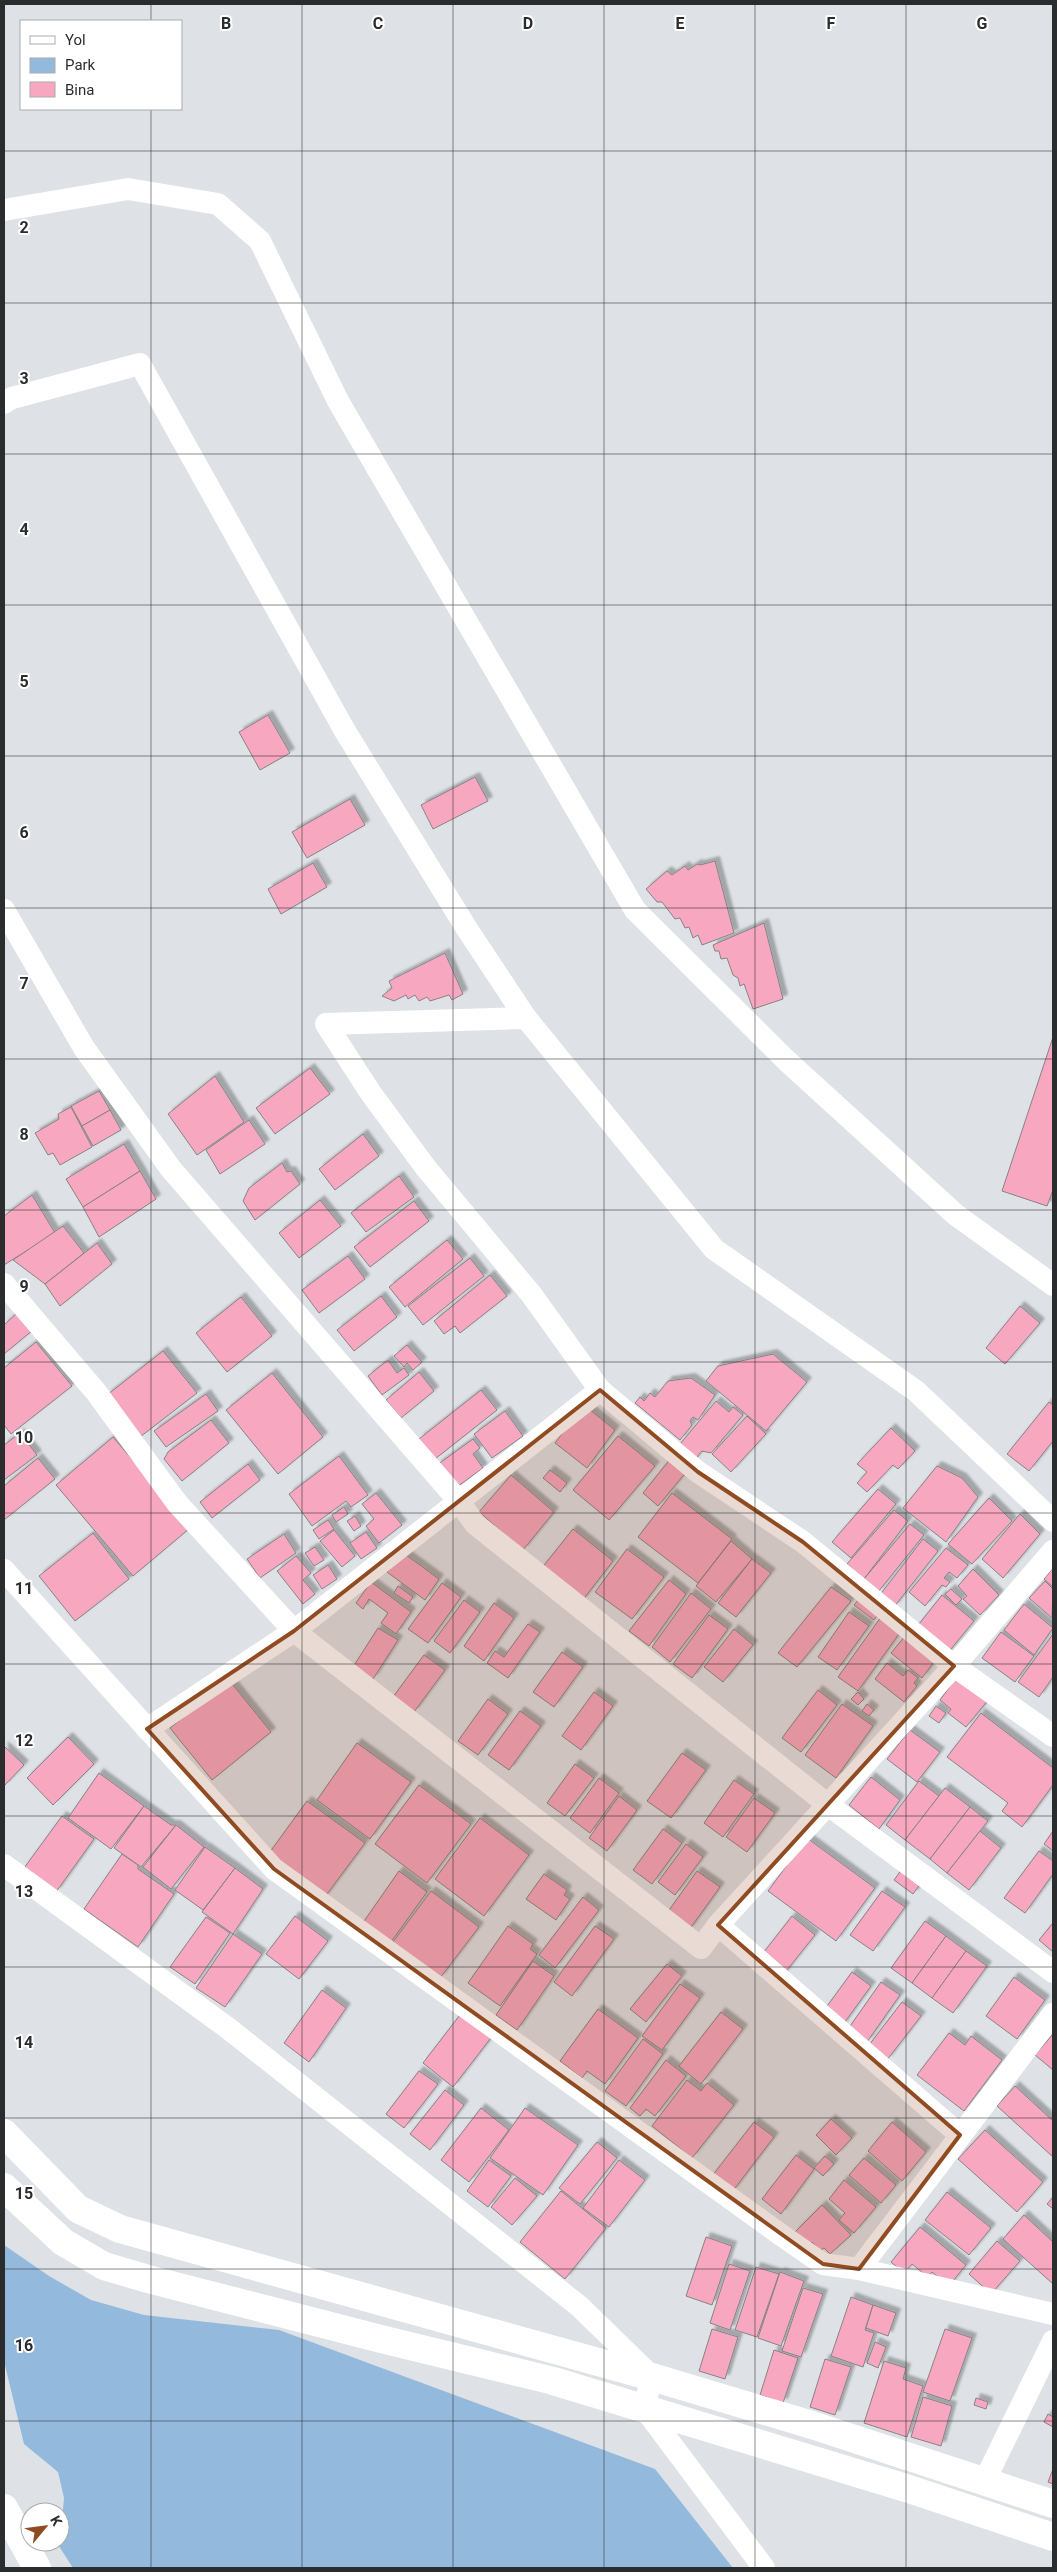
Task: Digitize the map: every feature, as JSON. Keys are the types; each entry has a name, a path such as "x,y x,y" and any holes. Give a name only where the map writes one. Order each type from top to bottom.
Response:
{"main road":[{"path":"4,2133 78,2210 120,2229 652,2377 812,2425 1053,2504"},
{"path":"4,2186 63,2242 104,2266 381,2340 550,2380 906,2488 1053,2537"},
{"path":"4,2508 37,2568"}],"street":[{"path":"4,210 128,189 218,204 260,241 338,401 635,910 787,1061 949,1209 1053,1285"},
{"path":"4,403 12,398 140,364 345,731 467,929 526,1018 714,1249 916,1391 1053,1521"},
{"path":"4,910 84,1048 171,1170 458,1500 475,1524 827,1804 1053,1972"},
{"path":"526,1018 326,1024 426,1168 531,1294 600,1390 698,1472 803,1542 954,1666 1053,1736"},
{"path":"4,1284 96,1392 177,1503 294,1631 701,1948 718,1925 954,1666 1053,1550"},
{"path":"147,1729 294,1631 600,1390"},
{"path":"4,1570 274,1869 823,2264 859,2269 1053,2314"},
{"path":"4,1865 244,2041 579,2306 652,2377 644,2408 764,2568"},
{"path":"718,1925 960,2135"},
{"path":"859,2269 1053,2014"},
{"path":"984,2482 1053,2340"}],"highlighted area":[{"path":"600,1390 698,1472 803,1542 954,1666 718,1925 960,2135 859,2269 823,2264 274,1869 147,1729 294,1631"}],"green space":[{"path":"4,2245 49,2276 91,2300 144,2315 279,2330 655,2469 733,2568 73,2568 63,2552 70,2552 70,2502 64,2502 58,2472 24,2444 4,2361"}],"building":[{"path":"268,715 290,753 260,770 239,732"},
{"path":"475,777 488,801 433,829 421,805"},
{"path":"350,799 365,825 307,858 292,832"},
{"path":"715,861 734,933 702,945 698,935 693,938 689,927 685,928 680,918 675,919 662,902 657,902 646,889 667,871 672,875 685,866 688,870 697,864"},
{"path":"313,863 327,887 281,914 268,889"},
{"path":"764,923 783,999 753,1009 744,984 740,986 738,978 733,975 727,958 721,959 719,951 715,951 713,945"},
{"path":"445,953 463,994 452,1000 449,995 430,1001 427,997 419,1001 415,995 408,999 406,995 394,1001 382,996 392,988 389,981"},
{"path":"1053,1037 1053,1190 1047,1206 1002,1191"},
{"path":"310,1068 330,1094 275,1134 256,1108"},
{"path":"215,1076 244,1122 197,1155 168,1114"},
{"path":"99,1091 110,1110 82,1126 71,1106"},
{"path":"71,1107 92,1147 60,1165 53,1153 48,1155 35,1133 59,1119 58,1114"},
{"path":"110,1110 121,1130 93,1146 82,1126"},
{"path":"249,1120 265,1144 220,1174 206,1150"},
{"path":"363,1134 379,1156 335,1190 319,1169"},
{"path":"124,1144 140,1171 83,1207 66,1179"},
{"path":"282,1163 287,1172 291,1171 300,1184 255,1220 243,1201 249,1188"},
{"path":"140,1171 156,1199 99,1237 83,1207"},
{"path":"399,1176 414,1197 366,1232 351,1213"},
{"path":"32,1195 55,1233 4,1265 4,1216"},
{"path":"320,1200 341,1226 299,1258 279,1233"},
{"path":"414,1201 429,1221 370,1267 354,1247"},
{"path":"63,1226 84,1253 45,1284 13,1260"},
{"path":"447,1240 463,1259 405,1307 389,1287"},
{"path":"97,1243 112,1264 60,1306 45,1284"},
{"path":"348,1256 365,1279 319,1313 302,1290"},
{"path":"470,1258 484,1276 423,1325 408,1306"},
{"path":"490,1275 507,1296 460,1333 455,1326 444,1334 434,1321"},
{"path":"381,1296 397,1317 354,1351 337,1330"},
{"path":"241,1297 272,1336 227,1372 196,1333"},
{"path":"1020,1306 1040,1323 1005,1364 986,1348"},
{"path":"18,1312 33,1330 4,1354 4,1325"},
{"path":"36,1342 72,1386 11,1434 4,1425 4,1368"},
{"path":"407,1345 422,1362 413,1370 407,1363 404,1367 394,1356"},
{"path":"163,1351 197,1393 140,1437 107,1395"},
{"path":"773,1354 807,1382 766,1431 706,1381 718,1366"},
{"path":"388,1360 397,1373 404,1368 409,1375 382,1395 368,1376"},
{"path":"419,1372 434,1391 401,1418 386,1400"},
{"path":"272,1373 323,1437 278,1474 226,1410"},
{"path":"691,1378 715,1395 698,1420 693,1417 690,1421 692,1425 680,1440 635,1403 640,1397 644,1401 650,1393 655,1397 668,1381"},
{"path":"481,1390 497,1410 435,1459 419,1439"},
{"path":"206,1394 218,1411 166,1447 154,1431"},
{"path":"716,1401 729,1412 733,1407 743,1415 711,1453 702,1451 691,1464 675,1450"},
{"path":"1049,1402 1053,1405 1053,1441 1029,1471 1007,1454"},
{"path":"584,1405 615,1430 587,1468 555,1443"},
{"path":"505,1411 523,1436 492,1458 474,1434"},
{"path":"747,1416 766,1434 731,1472 712,1454"},
{"path":"211,1420 229,1443 182,1481 164,1459 168,1452"},
{"path":"891,1428 915,1451 898,1469 893,1465 867,1492 857,1483 867,1472 857,1464"},
{"path":"20,1433 37,1455 4,1480 4,1445"},
{"path":"618,1436 655,1466 609,1520 573,1490"},
{"path":"113,1437 190,1528 133,1576 56,1485"},
{"path":"473,1439 480,1448 473,1454 483,1468 454,1489 437,1465"},
{"path":"339,1456 368,1495 351,1507 346,1501 312,1526 289,1494"},
{"path":"38,1458 55,1479 4,1520 4,1486"},
{"path":"671,1458 687,1471 658,1506 643,1493"},
{"path":"248,1464 260,1480 212,1518 200,1502"},
{"path":"937,1466 962,1478 978,1497 946,1542 903,1508"},
{"path":"550,1470 567,1483 560,1492 543,1478"},
{"path":"511,1475 554,1512 523,1550 479,1512"},
{"path":"878,1489 896,1504 851,1558 832,1542"},
{"path":"376,1493 402,1525 379,1543 366,1526 374,1519 362,1504"},
{"path":"672,1493 732,1539 698,1583 638,1537"},
{"path":"989,1498 1012,1521 972,1564 948,1544"},
{"path":"344,1507 348,1514 336,1522 332,1515"},
{"path":"894,1510 908,1521 864,1579 847,1564"},
{"path":"1020,1514 1040,1534 1003,1578 982,1559"},
{"path":"355,1516 361,1526 354,1531 347,1521"},
{"path":"328,1520 334,1529 319,1539 313,1530"},
{"path":"910,1524 924,1535 878,1592 864,1579"},
{"path":"573,1529 613,1561 582,1601 541,1569"},
{"path":"334,1530 355,1556 342,1567 320,1541"},
{"path":"366,1532 377,1548 361,1559 350,1543"},
{"path":"93,1533 129,1579 75,1621 39,1576"},
{"path":"284,1534 296,1553 260,1578 247,1559"},
{"path":"923,1539 938,1551 894,1607 879,1596"},
{"path":"731,1541 752,1559 716,1602 696,1586"},
{"path":"315,1547 324,1560 314,1566 305,1553"},
{"path":"946,1548 968,1565 957,1578 949,1572 944,1578 950,1582 946,1587 942,1585 925,1606 909,1592"},
{"path":"627,1549 664,1577 632,1619 595,1592"},
{"path":"402,1552 439,1579 425,1600 387,1572"},
{"path":"296,1556 311,1573 303,1580 315,1594 303,1604 277,1571"},
{"path":"752,1559 771,1573 736,1617 718,1603"},
{"path":"328,1565 337,1579 322,1589 313,1575"},
{"path":"1053,1568 1053,1587 1044,1579"},
{"path":"973,1569 999,1595 980,1615 963,1599 967,1596 958,1586"},
{"path":"669,1580 686,1594 649,1646 629,1631"},
{"path":"1045,1581 1053,1589 1052,1618 1029,1598"},
{"path":"371,1582 411,1612 396,1634 381,1623 388,1613 369,1599 363,1609 356,1603"},
{"path":"442,1583 461,1597 428,1643 408,1629"},
{"path":"398,1586 413,1597 409,1603 394,1593"},
{"path":"831,1587 851,1601 797,1667 778,1653"},
{"path":"951,1589 962,1599 956,1605 945,1594"},
{"path":"691,1593 711,1609 670,1662 652,1647"},
{"path":"942,1595 974,1621 946,1655 915,1629"},
{"path":"860,1598 879,1613 874,1620 854,1605"},
{"path":"464,1600 480,1612 450,1653 434,1641"},
{"path":"494,1603 514,1618 484,1661 464,1646"},
{"path":"1024,1604 1053,1628 1034,1655 1004,1630"},
{"path":"849,1612 869,1626 837,1670 818,1657"},
{"path":"709,1615 728,1629 692,1678 673,1664"},
{"path":"881,1617 901,1631 858,1691 838,1677"},
{"path":"528,1624 540,1632 508,1678 487,1663 495,1651 504,1657"},
{"path":"378,1628 398,1640 373,1679 353,1667"},
{"path":"734,1629 753,1645 723,1682 704,1667"},
{"path":"1001,1632 1034,1656 1015,1682 982,1658"},
{"path":"1053,1634 1053,1677 1039,1697 1018,1682"},
{"path":"906,1635 936,1659 922,1678 891,1653"},
{"path":"562,1652 583,1667 554,1707 533,1692"},
{"path":"424,1655 445,1670 414,1712 393,1697"},
{"path":"887,1663 903,1676 908,1670 918,1678 914,1683 917,1686 904,1702 875,1679"},
{"path":"959,1674 989,1699 966,1727 948,1713 951,1709 940,1700"},
{"path":"229,1680 271,1732 212,1780 170,1728"},
{"path":"818,1690 837,1705 801,1752 782,1738"},
{"path":"594,1692 613,1706 581,1750 562,1736"},
{"path":"858,1692 864,1699 858,1705 851,1699"},
{"path":"488,1699 508,1714 478,1755 458,1741"},
{"path":"842,1704 873,1726 836,1778 805,1755"},
{"path":"867,1704 874,1710 869,1716 862,1711"},
{"path":"936,1706 946,1713 939,1723 929,1716"},
{"path":"520,1711 541,1726 509,1770 488,1755"},
{"path":"981,1713 1053,1768 1053,1785 1022,1827 1002,1811 1008,1803 947,1757"},
{"path":"910,1730 940,1752 917,1782 887,1759"},
{"path":"68,1737 94,1764 53,1805 27,1778"},
{"path":"357,1743 411,1782 370,1839 317,1800"},
{"path":"4,1746 24,1765 4,1786"},
{"path":"682,1753 706,1770 671,1818 647,1801"},
{"path":"575,1764 594,1778 565,1816 547,1803"},
{"path":"99,1773 144,1806 111,1849 68,1818"},
{"path":"871,1777 900,1800 879,1829 849,1805"},
{"path":"599,1778 619,1793 590,1833 570,1818"},
{"path":"734,1780 754,1794 723,1837 704,1823"},
{"path":"919,1781 939,1796 905,1840 886,1825"},
{"path":"419,1785 471,1824 427,1883 375,1844"},
{"path":"945,1788 970,1807 930,1859 905,1840"},
{"path":"619,1796 637,1810 607,1851 589,1838"},
{"path":"754,1798 775,1813 747,1852 726,1837"},
{"path":"307,1801 365,1843 324,1898 267,1856"},
{"path":"144,1806 171,1825 176,1825 141,1867 114,1848"},
{"path":"970,1807 988,1821 947,1873 930,1859"},
{"path":"62,1816 94,1839 56,1892 24,1868"},
{"path":"480,1818 529,1855 484,1916 435,1879"},
{"path":"176,1825 204,1847 171,1889 143,1867"},
{"path":"663,1829 682,1843 652,1884 633,1870"},
{"path":"980,1831 1001,1848 969,1890 947,1873"},
{"path":"1053,1831 1053,1851 1044,1844"},
{"path":"807,1838 875,1888 836,1941 768,1891"},
{"path":"686,1844 703,1857 675,1895 658,1882"},
{"path":"205,1847 235,1868 203,1910 175,1890"},
{"path":"1039,1851 1053,1861 1053,1874 1025,1913 1004,1898"},
{"path":"122,1854 138,1865 138,1869 174,1894 138,1947 84,1909"},
{"path":"235,1868 263,1889 233,1934 202,1912"},
{"path":"902,1869 921,1883 913,1894 894,1880"},
{"path":"399,1871 427,1892 388,1946 360,1927"},
{"path":"697,1871 720,1887 689,1930 667,1913"},
{"path":"544,1874 567,1890 564,1895 570,1899 556,1920 526,1899"},
{"path":"431,1891 479,1927 440,1978 393,1942"},
{"path":"882,1891 905,1907 873,1951 850,1935"},
{"path":"583,1897 599,1910 555,1968 539,1955"},
{"path":"295,1916 328,1941 299,1979 266,1954"},
{"path":"792,1916 815,1935 783,1975 760,1957"},
{"path":"206,1917 230,1933 195,1984 170,1967"},
{"path":"925,1921 946,1936 912,1983 891,1968"},
{"path":"1053,1923 1053,1952 1039,1940"},
{"path":"508,1926 533,1944 530,1949 537,1954 500,2006 468,1983"},
{"path":"595,1926 614,1939 572,1996 554,1982"},
{"path":"233,1934 262,1954 225,2007 196,1988"},
{"path":"946,1936 966,1951 932,1998 912,1983"},
{"path":"966,1951 987,1966 953,2013 932,1998"},
{"path":"533,1961 554,1976 517,2030 496,2015"},
{"path":"667,1964 682,1976 646,2022 630,2009"},
{"path":"852,1972 871,1986 842,2026 822,2013"},
{"path":"1014,1977 1045,2000 1017,2039 986,2016"},
{"path":"881,1982 900,1995 867,2042 848,2029"},
{"path":"680,1984 700,1998 662,2050 642,2036"},
{"path":"322,1990 346,2008 309,2062 284,2043"},
{"path":"902,2002 921,2016 887,2060 869,2045"},
{"path":"598,2009 638,2038 605,2084 587,2071 582,2078 560,2061"},
{"path":"463,2011 494,2034 453,2087 423,2063"},
{"path":"721,2012 743,2029 701,2084 679,2066"},
{"path":"949,2033 965,2045 971,2036 1002,2060 964,2111 917,2075"},
{"path":"1053,2034 1053,2070 1035,2055"},
{"path":"643,2039 663,2054 626,2106 605,2091"},
{"path":"666,2060 686,2076 655,2116 646,2109 640,2116 630,2108"},
{"path":"419,2071 438,2084 404,2128 386,2114"},
{"path":"687,2080 701,2091 707,2083 734,2105 692,2158 652,2126"},
{"path":"1015,2086 1053,2121 1053,2157 997,2106"},
{"path":"445,2090 464,2105 430,2150 410,2134"},
{"path":"481,2108 509,2130 469,2182 441,2160"},
{"path":"525,2108 578,2145 543,2195 490,2158"},
{"path":"831,2119 852,2138 836,2155 816,2135"},
{"path":"754,2122 774,2137 732,2192 712,2176"},
{"path":"892,2122 926,2152 902,2181 868,2151"},
{"path":"985,2130 1043,2182 1017,2212 958,2159"},
{"path":"597,2142 617,2158 580,2204 559,2188"},
{"path":"796,2155 814,2169 781,2214 762,2199"},
{"path":"825,2156 834,2164 823,2176 814,2168"},
{"path":"864,2158 896,2185 881,2203 849,2175"},
{"path":"489,2160 511,2176 488,2207 467,2191"},
{"path":"619,2160 645,2180 609,2227 583,2208"},
{"path":"515,2178 537,2196 512,2225 491,2207"},
{"path":"844,2180 876,2207 854,2233 839,2220 845,2213 829,2199"},
{"path":"561,2191 606,2228 565,2279 520,2242"},
{"path":"947,2192 991,2228 969,2255 925,2220"},
{"path":"1053,2197 1053,2209 1047,2204"},
{"path":"822,2205 851,2235 830,2254 824,2248 820,2251 812,2242 807,2247 794,2233"},
{"path":"1024,2215 1053,2242 1053,2284 1003,2239"},
{"path":"920,2227 966,2265 949,2286 932,2272 928,2277 912,2264 904,2273 891,2262"},
{"path":"706,2237 732,2246 712,2305 686,2296"},
{"path":"997,2241 1020,2261 991,2294 969,2274"},
{"path":"729,2264 750,2271 730,2330 710,2323"},
{"path":"756,2267 779,2274 757,2337 735,2330"},
{"path":"780,2272 804,2281 781,2346 758,2338"},
{"path":"803,2288 823,2294 801,2357 782,2351"},
{"path":"851,2297 873,2305 865,2330 874,2333 863,2367 831,2356"},
{"path":"873,2305 896,2313 888,2336 866,2328"},
{"path":"712,2329 738,2337 725,2379 699,2371"},
{"path":"945,2329 972,2338 950,2401 923,2392"},
{"path":"875,2342 886,2347 878,2368 867,2363"},
{"path":"774,2350 798,2358 783,2403 760,2395"},
{"path":"825,2359 851,2367 835,2415 810,2407"},
{"path":"884,2361 906,2368 903,2379 923,2386 907,2437 864,2423"},
{"path":"923,2397 952,2406 941,2446 911,2437"},
{"path":"976,2398 988,2402 986,2409 974,2405"},
{"path":"1048,2414 1053,2417 1053,2427 1044,2422"},
{"path":"1053,2469 1053,2484 1048,2482"}]}
